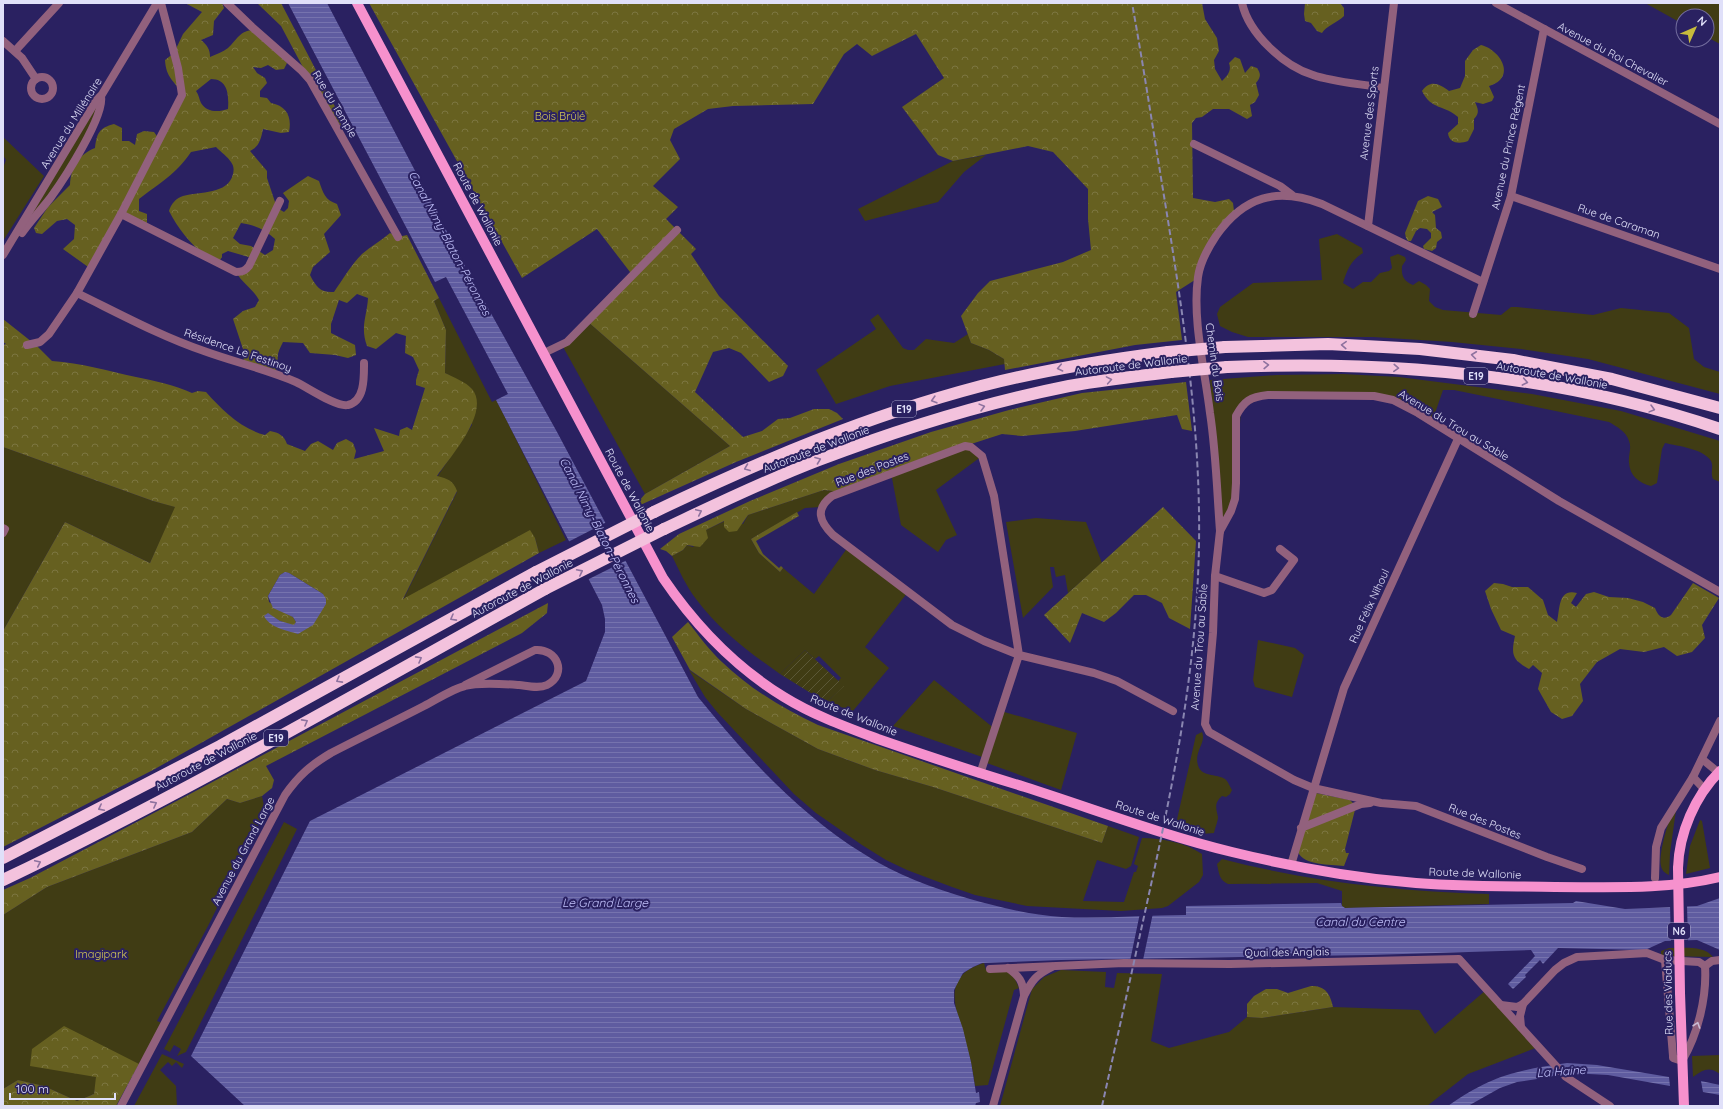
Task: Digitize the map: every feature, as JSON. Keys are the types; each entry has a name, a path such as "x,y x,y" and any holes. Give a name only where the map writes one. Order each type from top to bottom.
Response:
{"highway":[{"name":"Autoroute de Wallonie","path":"3,858 214,749 536,572 654,512 737,472 814,440 895,412 981,386 1064,367 1168,352 1225,347 1328,344 1420,349 1513,360 1612,378 1720,408"},
{"name":"Autoroute de Wallonie","path":"3,880 45,860 209,774 545,589 664,529 746,490 818,460 900,431 984,406 1068,386 1171,372 1227,367 1328,365 1417,370 1510,380 1606,397 1720,429"}],"main road":[{"name":"Route de Wallonie","path":"357,3 663,578 680,603 719,647 761,682 785,698 811,712 839,724 980,774 1205,845 1241,855 1291,865 1368,878 1476,886 1658,887 1698,883 1720,878"},
{"name":"Rue des Viaducs","path":"1684,1106 1678,868 1684,832 1692,812 1704,790 1719,772"}],"street":[{"path":"15,51 59,3"},
{"name":"Avenue du Millénaire","path":"3,256 97,98 101,96 157,3"},
{"path":"27,345 40,342 49,334 76,293 121,214 182,94 178,68 161,3"},
{"name":"Rue du Temple","path":"227,3 310,80 398,237"},
{"path":"1242,3 1248,18 1263,40 1272,50 1292,64 1314,75 1383,88"},
{"name":"Avenue des Sports","path":"1368,226 1394,3"},
{"name":"Avenue du Roi Chevalier","path":"1496,3 1720,124"},
{"name":"Avenue du Prince Régent","path":"1473,314 1511,196 1544,30"},
{"path":"3,41 15,51 28,66 36,79"},
{"path":"3,256 51,196 67,172 99,113 102,102 101,96"},
{"path":"1194,144 1280,186 1292,195"},
{"name":"Chemin du Bois","path":"1220,531 1212,429 1198,322 1198,278 1201,265 1209,246 1230,219 1239,211 1258,200 1276,196 1292,195 1322,204 1483,282"},
{"name":"Rue de Caraman","path":"1511,196 1720,269"},
{"path":"121,214 236,272 241,272 249,266 280,201"},
{"path":"544,353 567,342 677,230"},
{"name":"Résidence Le Festinoy","path":"76,293 168,337 204,351 258,367 282,376 334,402 346,406 354,403 360,394 364,380 364,363"},
{"name":"Avenue du Trou au Sable","path":"1230,745 1209,732 1205,724 1213,633 1215,576 1220,531 1231,511 1235,499 1236,416 1240,408 1252,398 1268,395 1374,396 1404,405 1559,501 1720,592"},
{"name":"Rue Félix Nihoul","path":"1313,788 1344,688 1458,439"},
{"name":"Rue des Postes","path":"980,774 1019,655 994,496 984,461 976,450 965,446 832,496 825,501 821,507 820,515 823,523 833,535 952,625 984,641 1019,655 1090,672 1117,681 1173,711"},
{"path":"3,528 5,529 3,533"},
{"path":"1215,576 1264,593 1272,590 1294,560 1280,549"},
{"name":"Avenue du Grand Large","path":"121,1106 285,795 297,778 311,765 331,752 465,685 535,650 542,649 548,652 557,662 557,674 552,681 546,685 538,687 498,683 465,685"},
{"path":"1655,878 1656,847 1661,828 1693,777 1720,721"},
{"name":"Rue des Postes","path":"1230,745 1294,780 1313,788 1379,802 1416,806 1582,869"},
{"path":"1702,759 1719,772"},
{"path":"1693,777 1704,790"},
{"path":"1291,865 1313,788"},
{"name":"Rue des Postes","path":"1301,828 1361,804 1379,802"},
{"path":"1501,1005 1517,1007 1522,1004 1555,970 1572,958 1647,954 1665,960 1699,962 1705,966"},
{"name":"Quai des Anglais","path":"990,969 1124,963 1230,964 1459,959 1566,1077 1610,1106"},
{"path":"1665,960 1673,1058 1682,1061 1687,1053 1702,1008 1705,966"},
{"path":"1705,966 1712,961 1720,960"},
{"path":"993,1106 1024,996 1032,981 1041,972 1054,966"},
{"path":"1008,968 1018,975 1023,983 1024,996"},
{"path":"1522,1004 1520,1016 1522,1028"}],"green space":[{"path":"185,3 222,3 224,8 214,21 213,35 201,40 208,47 210,57 228,48 245,32 254,30 287,63 284,69 276,70 268,65 261,68 253,67 257,73 265,78 267,83 260,91 260,97 267,98 271,103 276,104 285,110 289,117 290,127 289,132 281,133 263,129 259,142 256,147 250,151 267,171 267,178 277,208 284,212 288,208 289,201 283,193 308,176 319,181 325,196 337,204 341,215 324,234 330,252 313,267 310,275 314,283 322,290 334,292 347,272 365,251 390,233 398,237 407,235 439,298 434,301 446,330 445,373 469,386 472,389 476,399 476,410 473,422 459,446 437,476 450,480 454,484 457,491 403,599 530,530 535,538 539,553 153,770 3,847 3,631 65,522 150,563 175,507 153,501 3,447 3,345 6,344 3,342 3,319 37,346 52,361 84,365 172,385 192,393 198,391 206,392 232,418 248,428 265,435 270,431 281,435 287,444 305,451 311,444 318,441 333,450 337,443 346,439 353,443 356,451 354,459 384,451 374,428 399,436 400,430 407,427 412,430 425,388 416,385 419,370 413,357 405,353 406,336 396,333 376,349 367,346 364,327 368,298 357,294 347,303 339,300 331,324 331,333 355,345 356,355 348,358 335,355 310,353 303,343 283,342 278,357 280,366 273,373 244,363 243,349 233,319 243,311 255,307 259,300 236,272 241,272 252,258 228,251 222,254 222,257 218,263 210,259 183,234 169,211 174,202 180,197 219,189 230,181 234,168 233,165 216,147 191,152 179,167 161,183 139,199 139,211 147,214 147,228 121,214 91,269 63,249 74,239 75,225 67,219 57,221 42,234 36,233 34,228 48,207 70,185 76,162 84,154 95,148 98,135 102,129 114,124 122,128 122,141 129,141 135,145 137,134 144,131 154,132 159,139 182,94 167,71 165,60 174,53 183,34 202,12","holes":["211,79 217,80 224,85 228,93 228,109 213,111 206,109 201,103 196,91","241,223 260,228 275,239 273,250 265,255 251,246 240,244 233,238","285,572 289,573 323,594 298,634 268,614 280,621 294,626 296,622 293,617 269,602 268,596 280,575"]},
{"path":"257,3 281,3 344,124 341,126 336,120 306,73 281,26"},
{"name":"Bois Brûlé","path":"369,3 1202,3 1205,19 1217,38 1219,51 1214,60 1215,69 1222,81 1229,71 1229,63 1235,57 1240,59 1245,73 1251,66 1257,68 1260,74 1260,77 1256,83 1259,95 1255,102 1250,105 1252,116 1247,119 1229,109 1213,109 1202,117 1196,118 1192,123 1193,198 1215,202 1229,199 1233,203 1234,211 1219,232 1198,278 1176,292 1182,340 1135,345 1005,370 1004,359 989,350 971,343 961,316 978,293 990,281 1063,262 1091,250 1088,219 1088,189 1053,152 1028,146 953,161 938,155 902,107 944,78 916,34 872,56 857,44 844,54 813,104 733,106 708,109 674,129 670,140 680,159 653,186 678,207 666,219 696,249 691,254 719,296 788,366 783,376 769,382 741,353 729,348 713,352 695,392 743,437 762,431 778,419 790,418 814,409 829,409 837,413 843,419 736,462 638,506 639,501 645,494 730,446 587,321 633,274 597,229 522,278"},
{"path":"1305,3 1340,3 1344,8 1344,16 1326,28 1322,33 1317,31 1311,23 1305,21"},
{"path":"1645,3 1720,3 1720,44 1715,41 1715,8 1675,8 1675,20"},
{"path":"1481,45 1495,52 1503,64 1504,71 1498,82 1489,86 1494,97 1492,101 1483,104 1475,102 1478,113 1474,119 1474,129 1468,141 1462,143 1455,142 1450,139 1448,133 1458,124 1458,117 1434,104 1422,91 1425,87 1432,84 1442,86 1449,91 1460,88 1465,76 1465,61 1473,50"},
{"path":"101,96 84,143 27,226 3,257"},
{"path":"3,137 44,176 3,241 3,168 6,160 3,155"},
{"path":"986,155 964,172 938,202 865,221 858,209 953,161"},
{"path":"1428,196 1438,199 1442,207 1432,212 1435,215 1436,228 1441,232 1442,238 1437,242 1436,248 1432,251 1424,249 1423,246 1431,238 1431,233 1427,229 1420,228 1416,231 1411,241 1408,241 1405,233 1418,201"},
{"path":"1337,234 1362,248 1363,253 1355,259 1350,266 1343,283 1353,289 1363,282 1371,282 1380,273 1389,271 1392,268 1390,257 1398,254 1405,257 1406,260 1402,266 1405,280 1413,285 1419,281 1426,285 1430,289 1429,301 1435,307 1443,310 1501,315 1511,307 1517,307 1593,315 1621,308 1669,313 1689,328 1694,359 1704,367 1720,372 1720,394 1588,359 1521,349 1452,342 1373,337 1248,337 1220,326 1217,314 1220,307 1253,283 1322,280 1319,239"},
{"path":"439,298 492,402 496,400 506,419 566,540 539,553 535,538 403,600 457,492 437,477 472,425 471,388 445,373 446,330 434,301"},
{"path":"878,314 903,348 908,350 914,350 926,339 954,343 968,334 971,343 989,350 1004,359 1005,364 890,386 836,404 816,370 876,329 870,320"},
{"path":"587,321 730,446 645,494 562,345"},
{"path":"1343,374 1399,377 1532,394 1621,411 1720,441 1720,482 1713,479 1712,463 1708,457 1697,451 1665,443 1662,449 1657,483 1651,486 1647,485 1639,481 1631,472 1629,460 1630,444 1628,438 1621,430 1609,422 1454,390 1443,390 1432,422 1393,400 1268,395 1241,408 1235,499 1220,531 1210,380 1277,375"},
{"path":"1186,382 1192,431 1182,429 1177,415 1075,431 1022,436 1002,434 965,446 842,492 824,490 748,515 737,531 729,532 724,527 724,521 706,530 708,538 700,547 687,545 683,550 672,556 666,551 660,549 679,534 750,501 839,464 931,432 1009,410 1082,393"},
{"path":"965,446 982,456 936,490 957,535 946,540 938,552 901,525 891,473"},
{"path":"3,447 153,501 176,507 150,563 65,522 3,631"},
{"path":"824,490 842,492 821,507 805,508 751,539 759,553 780,572 783,568 814,594 848,547 908,592 865,647 889,668 852,712 828,701 843,686 838,681 841,678 819,656 815,659 805,650 780,674 735,640 714,620 692,594 672,556 683,550 687,545 693,547 706,530 725,521 743,524 748,515"},
{"path":"1163,507 1196,541 1190,629 1169,618 1162,603 1146,595 1134,595 1116,613 1104,622 1082,613 1070,643 1044,615"},
{"path":"797,512 799,516 756,541 763,554 779,568 781,566 783,568 780,572 759,553 751,539"},
{"path":"1036,518 1086,522 1102,563 1068,593 1065,575 1056,577 1054,567 1050,567 1053,587 1023,618 1006,522"},
{"path":"1494,583 1512,587 1528,587 1543,600 1548,615 1557,622 1561,601 1566,594 1571,592 1577,593 1571,603 1576,607 1586,594 1594,592 1609,597 1628,598 1643,602 1655,608 1659,615 1663,618 1671,615 1693,583 1719,598 1702,625 1705,638 1692,652 1677,656 1664,647 1644,652 1620,649 1597,662 1580,684 1583,701 1572,716 1562,719 1551,712 1538,689 1542,673 1533,665 1529,669 1516,659 1513,652 1515,636 1501,630 1491,609 1485,591"},
{"path":"548,603 547,613 522,633 266,766 274,780 272,788 262,796 240,803 227,799 192,832 47,887 3,915 3,890 30,878 190,794"},
{"path":"688,622 713,653 733,672 768,698 793,712 818,725 1108,826 1102,843 933,787 875,770 818,749 746,709 690,670 672,637"},
{"path":"1258,640 1295,648 1304,655 1292,697 1255,687 1253,680"},
{"path":"805,650 844,686 828,701 809,692 780,674"},
{"path":"689,670 746,709 818,749 875,770 933,787 1102,843 1108,826 1139,837 1131,866 1126,869 1097,860 1083,901 1124,902 1134,872 1136,872 1138,866 1134,864 1142,838 1174,842 1196,850 1202,854 1203,875 1199,882 1168,906 1162,908 1121,911 1027,906 975,895 907,870 886,860 862,845 816,813 794,794 717,712 705,697"},
{"path":"934,680 995,729 1001,711 1077,733 1061,790 984,762 985,758 893,726"},
{"path":"1202,732 1203,740 1197,757 1199,768 1204,773 1219,776 1225,779 1232,790 1226,797 1222,796 1217,803 1216,808 1218,819 1214,833 1198,834 1183,831 1176,824 1196,735"},
{"path":"1316,793 1350,800 1356,806 1345,849 1346,853 1349,853 1344,866 1318,864 1301,857 1298,852"},
{"name":"Imagipark","path":"262,796 265,811 208,926 157,1021 162,1023 139,1064 97,1077 94,1094 77,1101 44,1086 18,1080 3,1089 3,915 47,887 192,832 227,799 240,803"},
{"path":"1677,803 1670,853 1669,875 1661,868 1661,852 1668,824"},
{"path":"1700,820 1702,821 1710,868 1686,874 1690,846"},
{"path":"284,822 297,829 186,1052 177,1056 181,1049 174,1045 170,1052 164,1049"},
{"path":"1222,859 1288,874 1354,884 1455,893 1489,894 1489,904 1345,908 1342,906 1342,891 1317,883 1228,884 1221,878 1218,870 1217,864"},
{"path":"1669,948 1699,949 1709,953 1713,957 1663,956 1661,954 1661,951"},
{"path":"984,963 986,970 1008,968 1019,988 1014,990 988,1085 975,1086 970,1058 955,1006 955,995 956,985 961,976 970,969"},
{"path":"1061,970 1106,972 1105,987 1114,988 1117,973 1162,974 1151,1041 1169,1048 1229,1032 1247,1017 1262,1018 1333,1007 1419,1010 1435,1034 1486,990 1538,1047 1468,1074 1427,1106 1000,1106 1032,989 1044,977"},
{"path":"1311,986 1324,989 1329,995 1333,1007 1262,1018 1247,1017 1247,1004 1254,996 1266,989 1277,989 1288,993"},
{"path":"64,1026 139,1064 116,1106 3,1106 3,1089 18,1080 44,1086 77,1101 94,1094 96,1077 30,1066 32,1049"},
{"path":"162,1054 184,1064 182,1068 176,1062 172,1066 168,1062 160,1070 176,1086 177,1106 134,1106"},
{"path":"1720,1055 1720,1074 1713,1070 1706,1070 1693,1077 1692,1056"}],"water":[{"name":"Le Grand Large","path":"288,3 327,3 465,266 461,269 478,301 483,299 557,432 698,697 735,741 775,783 817,821 876,862 902,875 956,895 1015,910 1062,917 1092,918 1186,915 1186,906 1341,903 1345,908 1573,903 1576,901 1625,909 1697,906 1720,898 1720,950 1697,940 1665,941 1645,950 1558,948 1543,964 1540,960 1525,975 1526,977 1513,989 1508,984 1535,956 1531,950 982,963 963,973 954,990 954,1003 963,1029 971,1062 976,1093 979,1092 980,1102 976,1103 975,1106 245,1106 191,1056 310,821 586,681 605,632 605,619 602,605 496,400 508,394 446,277 435,282"},
{"path":"285,572 323,594 326,599 326,604 313,625 298,634 274,626 264,616 268,613 280,621 294,625 296,622 293,617 273,608 268,596 280,575"},
{"name":"La Haine","path":"1567,1063 1597,1065 1669,1077 1670,1086 1608,1075 1570,1073 1517,1082 1500,1088 1468,1106 1448,1106 1477,1088 1504,1076 1533,1068"},
{"path":"1701,1081 1720,1085 1720,1095 1703,1092"}],"pier":[{"path":"607,522 627,560 587,580 568,542"},
{"path":"1670,905 1687,905 1688,942 1671,943"},
{"path":"1140,913 1153,913 1143,960 1130,961"}],"railway":[{"path":"1102,1106 1156,862 1180,741 1191,659 1198,576 1198,482 1186,342 1132,3"}],"water label":[{"name":"Canal Nimy-Blaton-Péronnes","path":"450,243"},
{"name":"Canal Nimy-Blaton-Péronnes","path":"600,530"},
{"name":"Canal du Centre","path":"1360,921"}]}
